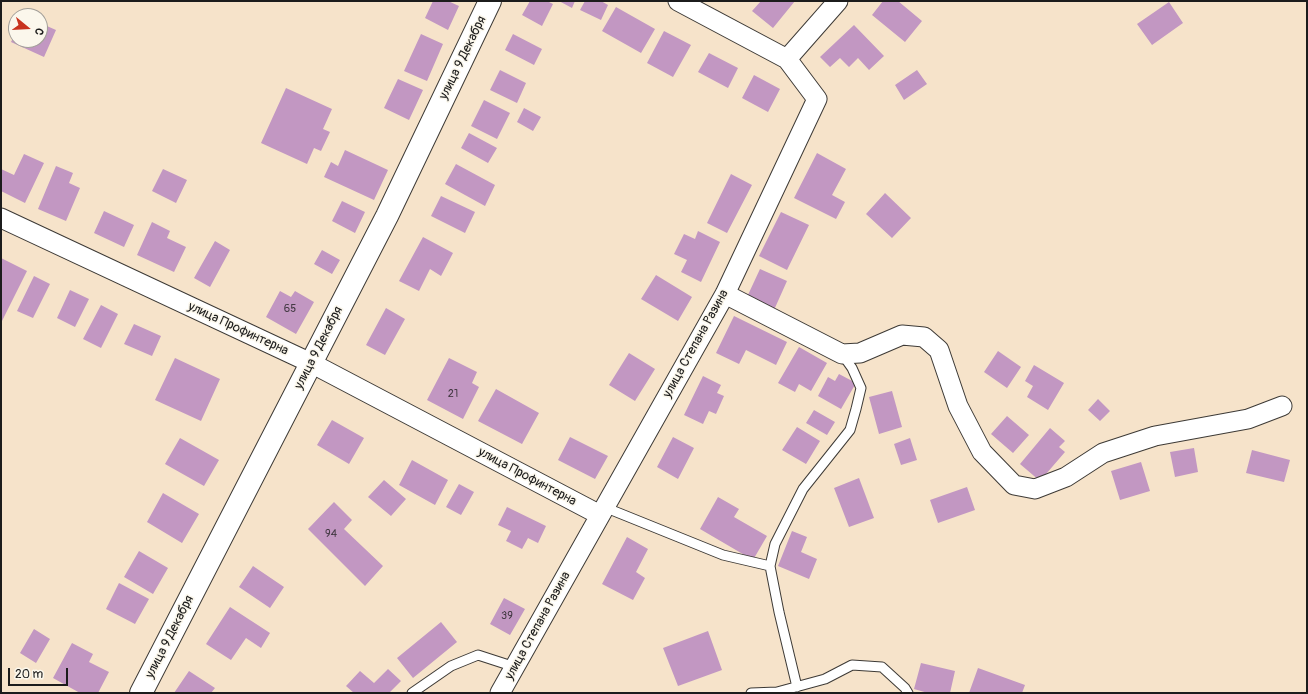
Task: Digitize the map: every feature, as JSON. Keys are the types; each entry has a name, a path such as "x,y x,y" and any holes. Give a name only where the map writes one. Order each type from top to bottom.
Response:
{"street":[{"name":"улица 9 Декабря","path":"141,693 387,216 490,1"},
{"path":"678,1 787,59 838,1"},
{"name":"улица Степана Разина","path":"500,693 725,294 817,99 787,59"},
{"name":"улица Профинтерна","path":"1,218 311,363 602,511"},
{"path":"725,294 842,354 860,353 902,335 924,337 939,350 958,406 982,452 1014,485 1035,489 1066,477 1103,453 1155,436 1248,419 1282,406"}],"lane":[{"path":"797,686 779,612 770,566 775,544 803,489 850,430 861,388 852,368 842,354"},
{"path":"602,511 724,555 770,566"},
{"path":"412,693 451,666 478,655 515,666"},
{"path":"751,693 777,692 825,679 852,665 882,667 905,688 908,693"}],"building":[{"path":"433,1 448,1 459,6 448,30 425,18"},
{"path":"530,1 547,1 553,4 542,26 522,15"},
{"path":"559,1 575,1 572,8"},
{"path":"585,1 601,1 608,5 601,20 580,10"},
{"path":"761,1 795,1 773,28 752,11"},
{"path":"883,1 898,1 922,21 905,42 872,15"},
{"path":"1169,2 1183,23 1152,45 1137,24"},
{"path":"616,7 655,29 641,53 602,31"},
{"path":"854,25 884,56 869,70 858,58 849,67 840,58 830,67 820,57"},
{"path":"48,26 56,30 48,48"},
{"path":"664,31 691,45 673,77 647,63"},
{"path":"421,34 443,44 427,81 404,71"},
{"path":"513,34 542,49 534,65 505,50"},
{"path":"24,48 48,48 44,57"},
{"path":"709,53 738,68 728,88 698,72"},
{"path":"500,70 526,83 517,103 490,90"},
{"path":"917,70 927,84 904,100 895,85"},
{"path":"754,75 780,89 768,112 742,98"},
{"path":"398,79 423,90 409,120 384,108"},
{"path":"286,88 332,109 323,129 330,132 321,151 314,148 307,164 261,143"},
{"path":"484,100 510,113 497,139 471,126"},
{"path":"524,108 541,117 533,131 517,122"},
{"path":"469,133 497,148 488,163 461,148"},
{"path":"345,150 388,170 374,200 324,177 331,162 338,166"},
{"path":"817,153 846,169 832,195 845,202 836,219 794,198"},
{"path":"24,154 44,163 25,203 1,191 1,169 14,175"},
{"path":"456,164 495,185 485,206 445,184"},
{"path":"56,166 73,173 69,183 80,188 66,221 38,209"},
{"path":"163,169 187,180 176,203 152,191"},
{"path":"731,174 752,185 727,233 707,223"},
{"path":"885,193 911,218 892,238 866,214"},
{"path":"441,196 475,212 465,233 431,216"},
{"path":"342,201 365,212 355,233 332,221"},
{"path":"104,211 134,225 124,247 94,233"},
{"path":"781,212 809,225 787,270 759,256"},
{"path":"152,222 170,231 167,238 186,247 174,272 137,255"},
{"path":"698,231 720,242 701,282 681,272 687,260 674,254 684,234 695,239"},
{"path":"423,237 453,253 441,276 430,269 419,291 399,281"},
{"path":"215,241 230,250 210,287 194,278"},
{"path":"322,250 340,260 332,274 314,264"},
{"path":"1,258 27,271 1,323"},
{"path":"760,269 787,281 774,310 747,297"},
{"path":"656,275 692,297 678,321 641,299"},
{"path":"34,276 50,284 33,318 17,311"},
{"path":"70,290 89,299 75,327 57,318"},
{"path":"280,291 291,297 295,291 314,302 296,334 266,317"},
{"path":"101,305 118,314 101,348 83,339"},
{"path":"386,308 405,319 385,355 366,345"},
{"path":"734,316 787,342 776,365 746,350 739,364 716,353"},
{"path":"134,324 161,336 152,356 124,344"},
{"path":"799,347 827,363 811,391 799,384 795,392 778,383"},
{"path":"998,351 1021,367 1007,388 984,372"},
{"path":"629,353 655,369 635,401 609,385"},
{"path":"175,358 220,379 201,421 155,400"},
{"path":"449,358 477,372 472,383 479,387 463,419 427,400"},
{"path":"1034,365 1064,383 1048,410 1027,397 1033,386 1025,381"},
{"path":"839,374 856,383 841,409 818,396 828,377 835,381"},
{"path":"703,376 721,385 717,393 724,396 716,414 709,411 703,424 684,415"},
{"path":"496,389 539,413 522,444 478,421"},
{"path":"892,391 902,427 879,434 869,397"},
{"path":"1098,399 1110,411 1100,421 1088,410"},
{"path":"814,410 835,422 827,435 806,423"},
{"path":"1007,416 1029,435 1013,453 991,434"},
{"path":"332,420 364,438 349,464 317,445"},
{"path":"797,427 820,441 806,464 782,450"},
{"path":"1050,428 1065,441 1059,447 1065,452 1040,481 1020,464"},
{"path":"570,437 608,456 595,479 558,460"},
{"path":"673,437 694,448 678,479 657,467"},
{"path":"180,438 219,460 204,486 165,464"},
{"path":"910,438 917,460 901,465 894,444"},
{"path":"1194,448 1198,472 1175,477 1170,452"},
{"path":"1252,450 1290,460 1284,482 1246,473"},
{"path":"412,460 448,480 435,505 399,485"},
{"path":"1141,462 1150,491 1120,500 1111,471"},
{"path":"859,478 874,518 849,527 834,488"},
{"path":"384,480 406,499 391,516 368,497"},
{"path":"459,484 474,492 461,515 446,507"},
{"path":"967,487 975,510 938,523 930,500"},
{"path":"163,493 199,514 182,543 147,522"},
{"path":"718,497 739,509 734,517 767,536 753,560 700,529"},
{"path":"334,502 352,520 344,529 383,566 365,586 308,529"},
{"path":"507,507 546,526 538,543 528,538 522,549 506,541 511,531 498,525"},
{"path":"792,531 807,537 801,552 817,559 809,579 778,566"},
{"path":"627,537 648,549 636,572 645,578 633,600 602,584"},
{"path":"139,551 168,568 153,594 124,577"},
{"path":"253,566 284,587 270,608 239,587"},
{"path":"119,583 149,599 135,624 106,609"},
{"path":"504,598 525,609 510,635 490,624"},
{"path":"230,607 270,633 261,648 246,638 231,660 206,644"},
{"path":"441,622 457,642 413,678 397,658"},
{"path":"34,629 50,639 36,663 20,653"},
{"path":"708,631 722,670 678,686 663,648"},
{"path":"72,643 93,654 89,662 109,672 98,693 80,693 53,678"},
{"path":"921,663 955,671 950,693 928,693 914,689"},
{"path":"978,668 1025,685 1022,693 969,693"},
{"path":"388,669 401,681 389,693 354,693 346,686 360,671 374,683"},
{"path":"189,671 215,688 211,693 174,693"}]}
